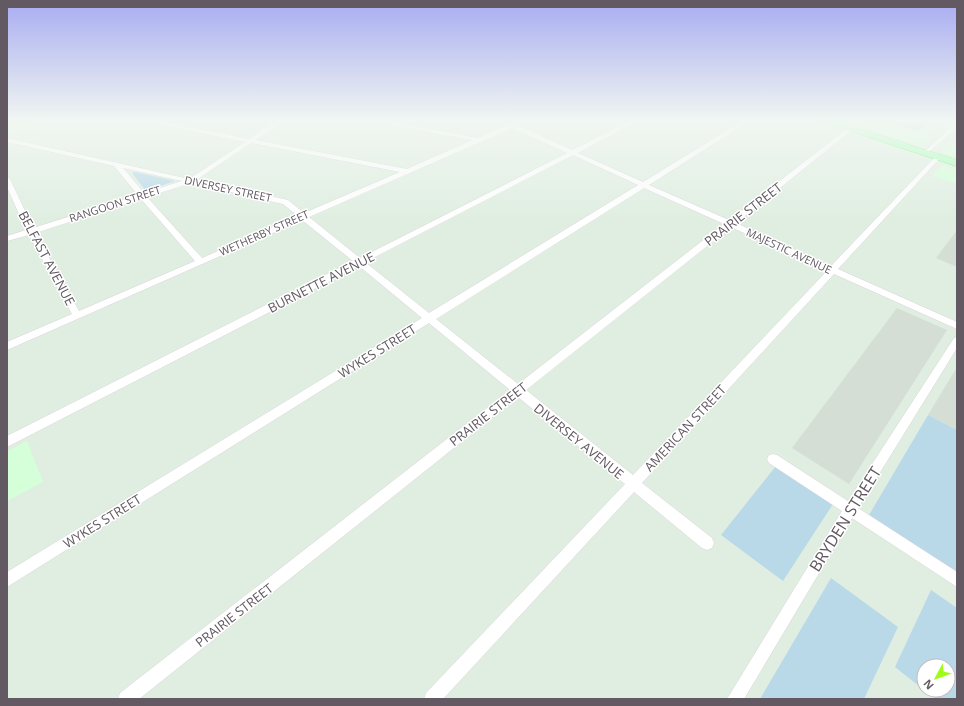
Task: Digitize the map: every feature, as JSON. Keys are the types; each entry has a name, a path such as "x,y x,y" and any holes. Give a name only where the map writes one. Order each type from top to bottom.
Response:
{"main road":[{"path":"929,154 957,163"}],"street":[{"name":"DIVERSEY STREET","path":"69,154 285,202 303,217"},
{"name":"RANGOON STREET","path":"7,239 190,181 231,154"},
{"path":"316,154 407,172"},
{"name":"WETHERBY STREET","path":"7,346 448,154"},
{"name":"BURNETTE AVENUE","path":"7,442 572,154"},
{"name":"MAJESTIC AVENUE","path":"576,154 957,326"},
{"name":"WYKES STREET","path":"7,580 694,154"},
{"name":"PRAIRIE STREET","path":"126,699 818,154"},
{"name":"AMERICAN STREET","path":"432,699 938,157"},
{"path":"118,165 142,196 200,261"},
{"name":"BELFAST AVENUE","path":"7,179 31,232 77,315"},
{"name":"DIVERSEY AVENUE","path":"303,217 707,543"},
{"name":"BRYDEN STREET","path":"734,699 957,340"},
{"path":"773,459 957,580"}],"shaded area":[{"path":"947,154 957,154 957,157"},
{"path":"942,165 957,170 957,184 932,176"},
{"path":"135,172 175,181 146,191 132,173"},
{"path":"957,230 957,267 936,258"},
{"path":"897,308 947,330 849,484 792,448"},
{"path":"957,367 957,430 928,415"},
{"path":"928,415 957,430 957,574 869,515"},
{"path":"27,441 43,482 7,501 7,452"},
{"path":"776,466 833,504 783,581 721,535"},
{"path":"831,578 898,627 864,699 760,699"},
{"path":"931,590 957,608 957,699 935,698 956,698 956,658 916,658 916,684 895,667"}]}
